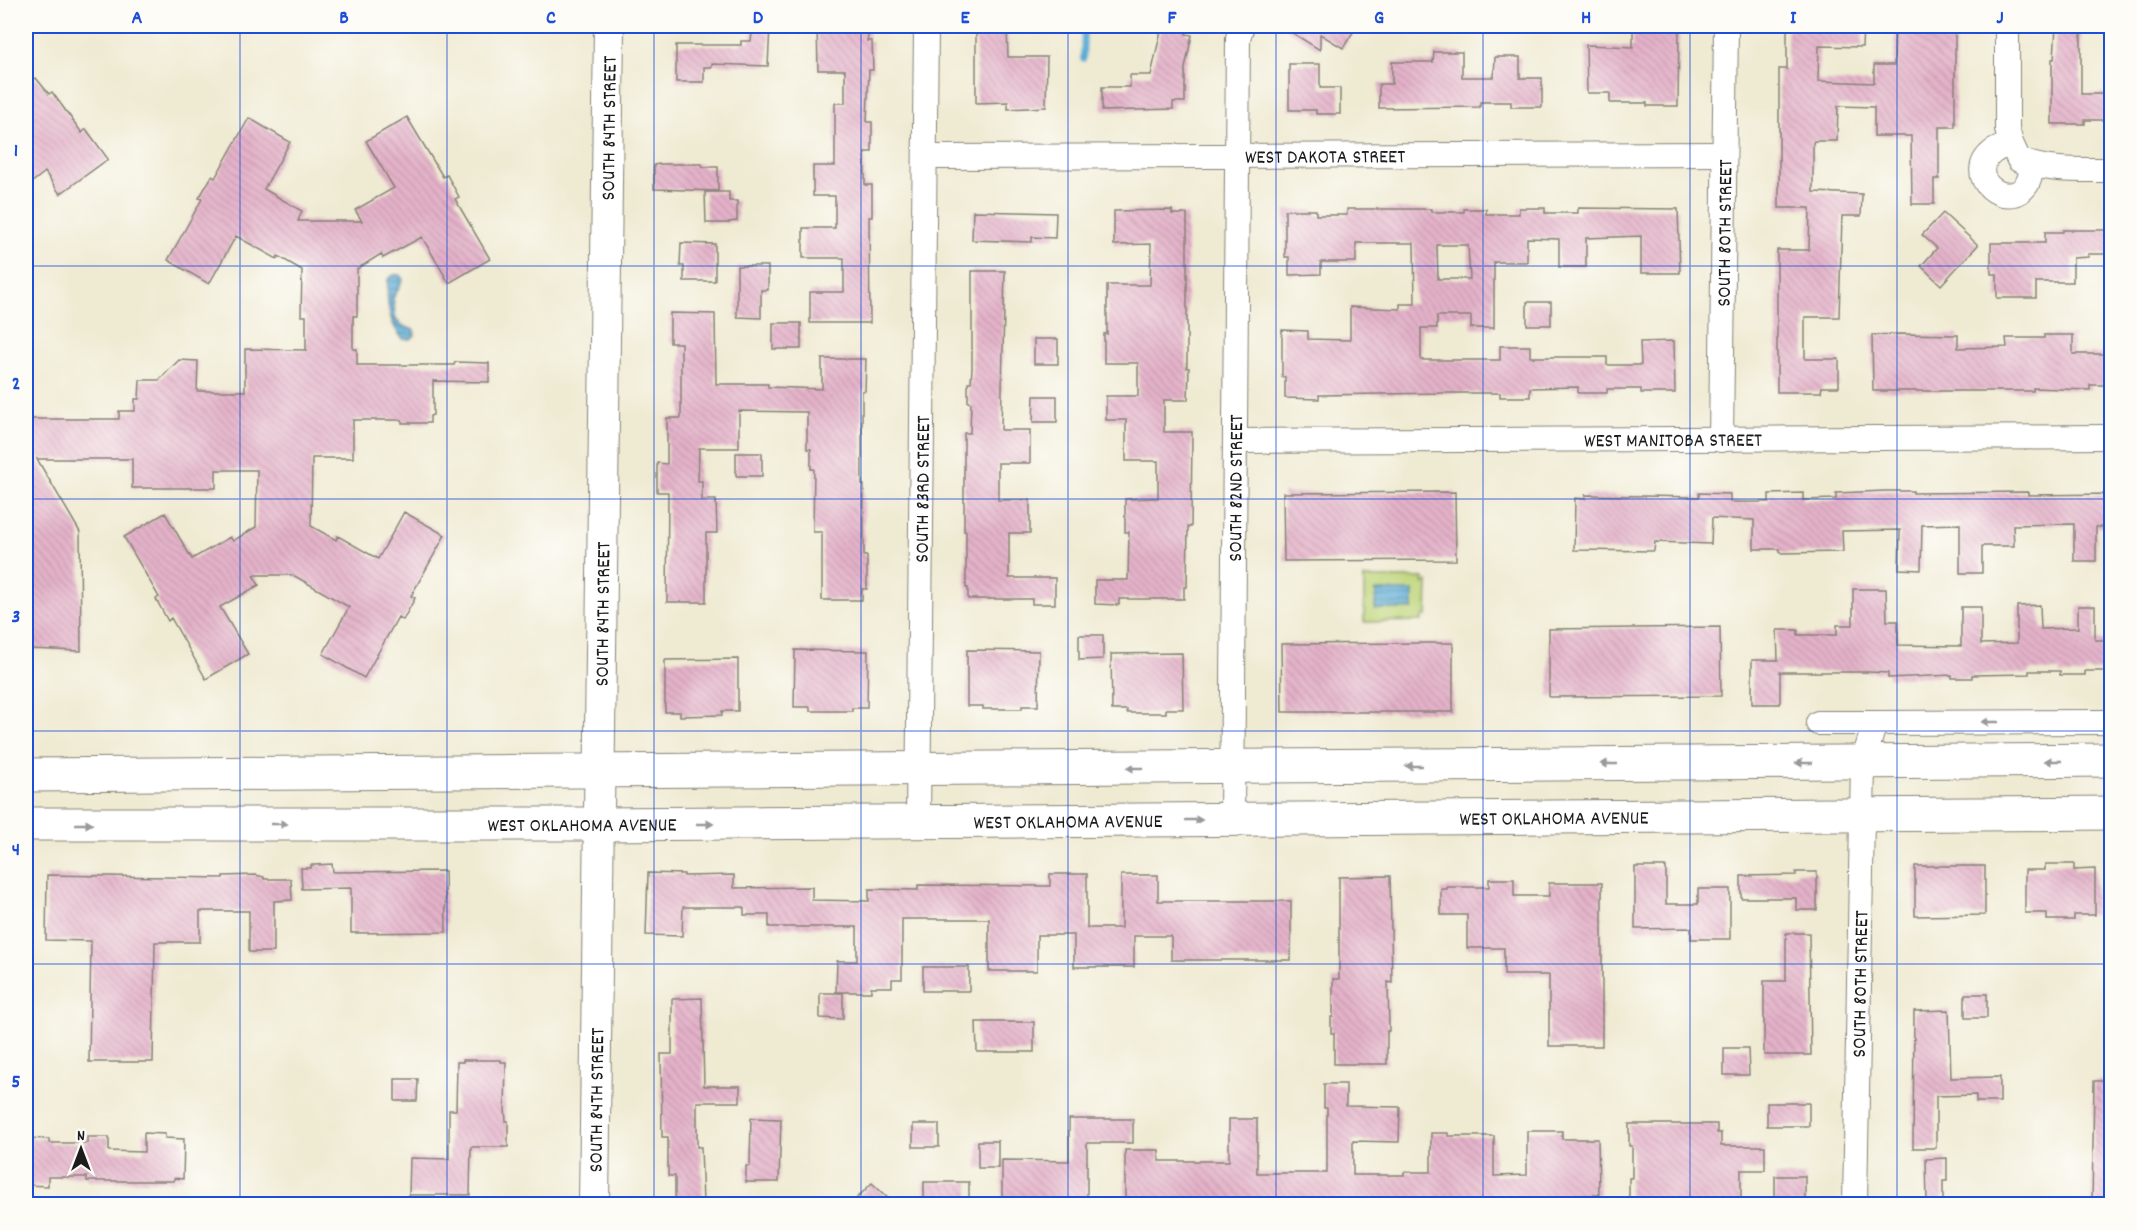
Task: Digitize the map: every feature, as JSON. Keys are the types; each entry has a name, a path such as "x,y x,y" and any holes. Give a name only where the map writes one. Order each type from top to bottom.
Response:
{"main road":[{"path":"26,775 2112,760"},
{"name":"WEST OKLAHOMA AVENUE","path":"26,824 598,824 2112,813"}],"street":[{"name":"SOUTH 84TH STREET","path":"594,1204 609,26"},
{"name":"SOUTH 83RD STREET","path":"918,822 926,26"},
{"name":"SOUTH 82ND STREET","path":"1232,820 1238,38 1242,26"},
{"name":"SOUTH 80TH STREET","path":"1721,440 1726,26"},
{"path":"2007,26 2007,129 2021,156 2053,170 2112,170"},
{"name":"WEST DAKOTA STREET","path":"926,157 1724,154"},
{"name":"WEST MANITOBA STREET","path":"1235,441 2112,438"},
{"path":"1818,723 2112,722"},
{"path":"1863,762 1875,723"},
{"name":"SOUTH 80TH STREET","path":"1855,1204 1863,762"}],"green space":[{"path":"1364,578 1424,578 1423,583 1428,582 1427,616 1422,616 1422,621 1364,622"}],"water":[{"path":"394,275 400,275 403,280 393,298 396,320 403,326 414,330 415,335 411,339 403,339 391,319 387,295 388,279"},
{"path":"1376,591 1413,591 1413,609 1375,609"}],"building":[{"path":"753,26 770,26 768,66 712,64 712,67 704,67 704,82 676,82 676,45 741,45 741,41 751,41"},
{"path":"817,26 870,26 867,41 872,41 873,70 869,70 867,122 872,122 872,152 865,152 865,185 872,185 872,217 869,217 870,323 810,323 810,292 844,292 844,258 803,258 803,228 835,228 835,196 813,196 813,166 835,166 835,103 845,103 845,70 818,70"},
{"path":"976,26 1007,26 1008,57 1047,57 1046,107 1008,109 1008,102 976,103"},
{"path":"1162,26 1188,26 1186,34 1192,35 1185,68 1185,102 1173,102 1173,109 1102,111 1102,87 1130,87 1130,75 1151,75"},
{"path":"1281,26 1357,26 1343,48 1320,34 1320,50"},
{"path":"1787,26 1863,26 1862,47 1819,46 1818,81 1874,83 1874,65 1894,65 1895,26 1955,26 1955,127 1939,127 1939,179 1934,179 1934,204 1912,204 1911,136 1874,136 1874,107 1838,106 1837,141 1814,141 1813,143 1813,192 1862,194 1861,216 1842,216 1839,317 1805,317 1805,359 1839,359 1839,387 1822,387 1821,392 1777,392 1777,250 1809,250 1810,208 1779,208 1779,69 1787,69"},
{"path":"2056,26 2081,26 2081,94 2112,94 2112,120 2085,120 2085,124 2052,124 2052,59 2054,59"},
{"path":"1633,27 1679,27 1678,106 1610,103 1610,93 1587,93 1586,45 1633,47"},
{"path":"1434,52 1462,52 1462,77 1494,77 1495,57 1520,57 1520,78 1542,78 1542,107 1511,107 1511,102 1480,102 1480,107 1379,108 1379,84 1392,84 1392,62 1433,62"},
{"path":"1289,64 1320,64 1320,88 1340,88 1340,114 1316,114 1316,110 1289,110"},
{"path":"36,78 49,94 52,92 82,133 86,129 108,159 60,194 45,172 26,187 26,86"},
{"path":"407,117 443,177 447,175 459,197 455,199 490,259 449,283 422,237 383,258 381,254 357,269 357,316 353,316 353,349 357,349 357,365 489,363 489,382 433,381 433,415 430,416 430,423 402,423 402,420 353,420 353,458 312,458 311,526 336,540 338,536 378,559 404,512 445,535 411,596 415,598 403,620 398,617 364,678 323,654 349,607 293,575 253,575 259,585 220,607 248,654 206,679 171,618 168,621 156,599 159,597 124,537 165,513 192,559 230,537 233,541 256,527 257,470 216,470 216,488 132,488 132,459 37,459 80,532 81,651 28,649 29,640 26,640 26,419 119,419 119,411 135,411 135,399 139,399 140,380 159,380 179,360 198,361 197,391 245,391 245,349 306,350 306,316 301,316 302,270 236,236 209,284 168,260 202,199 199,198 212,176 215,178 249,118 290,142 264,189 302,211 298,221 362,221 355,210 394,188 366,141"},
{"path":"702,164 703,167 718,167 718,191 654,189 654,165"},
{"path":"705,192 729,192 729,201 737,201 737,221 706,223"},
{"path":"1519,208 1545,208 1545,213 1578,213 1578,208 1678,209 1680,273 1641,273 1641,236 1586,238 1586,267 1559,267 1559,239 1527,238 1527,262 1494,262 1494,328 1471,328 1471,316 1437,316 1437,328 1421,328 1421,360 1500,360 1500,346 1530,346 1530,357 1607,357 1607,365 1641,365 1640,342 1674,341 1675,393 1641,393 1641,389 1607,389 1607,393 1578,393 1578,387 1530,388 1530,397 1500,397 1500,393 1443,393 1319,395 1319,399 1285,398 1285,377 1282,377 1282,330 1308,331 1308,339 1350,340 1350,307 1400,309 1400,304 1415,304 1414,243 1356,243 1356,262 1321,262 1321,274 1289,275 1289,257 1285,257 1285,210 1316,210 1316,215 1347,215 1347,209 1431,209 1431,212 1464,212 1464,209 1486,209 1486,214 1519,214","holes":["1437,245 1468,245 1470,279 1438,279"]},
{"path":"1172,210 1172,214 1187,214 1188,400 1164,400 1164,432 1192,432 1191,527 1188,527 1187,587 1184,587 1184,599 1119,599 1119,605 1095,604 1095,580 1128,580 1129,532 1125,532 1125,499 1158,498 1158,461 1126,461 1126,420 1106,420 1106,396 1138,396 1138,363 1104,363 1104,334 1107,334 1107,285 1150,285 1151,244 1114,245 1114,211"},
{"path":"973,211 1056,213 1055,238 1032,237 1032,242 972,240"},
{"path":"1943,213 1978,245 1941,285 1921,266 1937,248 1922,235"},
{"path":"2063,230 2112,230 2112,254 2088,254 2088,257 2073,258 2073,282 2036,282 2036,298 1997,298 1997,274 1991,274 1991,243 2045,243 2045,232 2063,232"},
{"path":"681,243 715,244 715,281 684,281 684,266 680,266"},
{"path":"737,266 768,266 768,290 761,290 761,318 737,317"},
{"path":"972,271 1005,271 1001,430 1030,430 1030,463 998,463 998,500 1030,500 1030,533 1009,533 1009,578 1055,578 1055,604 1032,604 1032,599 968,599 966,531 964,531 964,433 970,433 971,403 968,402 968,382 971,382 972,368"},
{"path":"1527,302 1551,302 1551,325 1527,325"},
{"path":"670,313 715,314 716,384 768,384 768,387 822,389 822,359 866,359 865,391 862,391 862,485 864,485 864,556 867,556 867,589 862,589 862,600 822,600 822,532 813,532 814,469 811,469 811,449 807,449 807,412 739,411 739,448 699,448 698,481 702,481 702,500 716,500 717,533 706,533 706,602 667,602 668,492 657,492 657,463 667,464 667,418 681,418 681,343 670,343"},
{"path":"773,323 801,323 801,349 773,349"},
{"path":"1872,335 1958,335 1958,348 2007,347 2006,338 2073,335 2073,354 2112,354 2112,385 2090,385 2090,390 2033,388 2033,391 1873,391"},
{"path":"1034,339 1058,339 1058,364 1034,364"},
{"path":"1034,396 1057,396 1057,422 1033,422"},
{"path":"736,453 762,453 762,476 736,476"},
{"path":"1913,491 1913,493 2028,492 2028,495 2112,494 2112,527 2096,527 2096,561 2074,561 2074,524 2013,525 2014,546 1982,546 1982,573 1960,573 1960,524 1922,525 1921,570 1899,569 1900,530 1842,531 1843,552 1780,553 1780,549 1754,549 1754,520 1712,518 1711,544 1655,542 1654,551 1574,550 1575,498 1585,499 1585,495 1699,497 1699,493 1730,494 1730,502 1769,502 1769,494 1803,493 1803,500 1836,499 1836,493"},
{"path":"1455,492 1456,560 1284,561 1283,493"},
{"path":"1853,589 1886,589 1887,621 1898,621 1898,645 1961,646 1961,607 1981,607 1981,644 2017,643 2017,606 2040,605 2041,629 2078,628 2078,606 2095,606 2095,640 2112,640 2112,671 2085,671 2085,675 2060,675 2060,671 2029,671 2029,674 1972,675 1972,678 1952,678 1952,675 1888,678 1888,673 1869,672 1780,672 1780,704 1752,704 1752,660 1778,660 1777,630 1798,630 1798,635 1837,635 1837,625 1853,625"},
{"path":"1720,627 1721,696 1549,697 1549,629"},
{"path":"1079,635 1103,635 1103,659 1079,660"},
{"path":"1453,643 1453,712 1282,712 1281,644"},
{"path":"795,650 868,651 867,708 852,708 852,711 810,711 810,707 794,707"},
{"path":"967,650 1039,651 1038,706 1022,706 1022,709 983,709 983,706 967,706"},
{"path":"1182,653 1183,709 1166,709 1166,713 1127,713 1127,710 1112,710 1111,654"},
{"path":"738,659 738,711 722,711 722,715 680,716 680,712 665,712 665,660"},
{"path":"332,864 333,872 445,871 446,932 351,933 351,888 302,889 301,868"},
{"path":"2045,864 2074,864 2074,870 2095,869 2095,915 2074,915 2074,920 2047,920 2047,913 2025,913 2025,870 2045,870"},
{"path":"1915,866 1985,866 1985,915 1915,916"},
{"path":"1635,867 1666,867 1666,904 1698,904 1698,889 1730,889 1730,939 1691,939 1691,928 1635,929"},
{"path":"1796,872 1817,872 1817,910 1796,910 1796,898 1741,898 1741,876 1796,875"},
{"path":"648,873 684,874 684,876 734,875 734,888 812,887 812,900 869,901 869,889 918,890 918,885 1050,886 1050,874 1087,874 1087,928 1121,928 1121,875 1158,875 1158,901 1291,901 1291,960 1171,960 1171,936 1134,936 1134,967 1074,967 1074,935 1037,935 1037,971 989,971 989,919 902,919 902,979 892,979 892,987 871,987 871,992 836,992 837,961 857,961 857,927 769,927 769,915 744,915 744,907 683,907 682,936 646,935"},
{"path":"47,875 223,878 223,876 256,875 264,879 291,879 292,900 274,901 274,952 249,952 249,911 200,911 200,942 155,942 153,1062 89,1062 91,941 46,940"},
{"path":"1390,876 1392,983 1388,982 1387,1064 1334,1064 1334,1033 1331,1033 1331,1017 1333,1017 1333,979 1339,979 1339,877"},
{"path":"1489,879 1514,879 1514,896 1549,896 1549,883 1602,883 1602,1046 1549,1046 1549,975 1504,975 1504,948 1467,948 1467,915 1441,915 1441,889 1489,887"},
{"path":"1786,933 1809,933 1811,1055 1764,1055 1764,981 1786,981"},
{"path":"923,967 969,967 969,991 923,991"},
{"path":"820,993 843,993 843,1019 820,1018"},
{"path":"1965,994 1987,994 1987,1018 1965,1018"},
{"path":"702,998 704,1086 740,1086 740,1102 697,1102 697,1147 701,1147 703,1204 675,1204 675,1176 668,1176 668,1137 662,1137 661,1054 672,1054 672,999"},
{"path":"1949,1010 1951,1078 2000,1077 2000,1102 1976,1102 1976,1095 1936,1096 1936,1148 1913,1148 1914,1011"},
{"path":"976,1022 1034,1022 1034,1052 977,1052"},
{"path":"1724,1048 1748,1048 1749,1075 1724,1075"},
{"path":"463,1060 506,1062 505,1109 506,1121 508,1121 508,1147 471,1147 470,1195 409,1195 410,1158 449,1159 449,1110 456,1110 457,1062 463,1062"},
{"path":"395,1079 418,1079 417,1101 395,1101"},
{"path":"2094,1081 2112,1081 2112,1204 2092,1204"},
{"path":"1324,1084 1346,1084 1346,1106 1400,1107 1399,1142 1353,1141 1353,1175 1404,1175 1404,1172 1431,1172 1431,1133 1448,1133 1448,1136 1494,1136 1494,1176 1527,1175 1527,1131 1562,1131 1562,1139 1598,1139 1599,1195 1577,1195 1577,1204 1125,1204 1125,1150 1159,1150 1159,1161 1229,1161 1229,1119 1257,1119 1257,1173 1327,1173 1327,1108 1324,1108"},
{"path":"1767,1103 1809,1103 1809,1126 1767,1126"},
{"path":"751,1118 781,1119 779,1182 746,1182 746,1166 750,1166"},
{"path":"1069,1119 1133,1119 1133,1143 1087,1143 1087,1204 1002,1204 1002,1160 1069,1161"},
{"path":"913,1124 939,1124 939,1147 913,1147"},
{"path":"1629,1124 1717,1124 1717,1133 1721,1133 1721,1146 1765,1146 1765,1170 1741,1170 1741,1204 1629,1204 1632,1146 1629,1146"},
{"path":"144,1133 165,1134 165,1138 184,1139 183,1179 174,1178 174,1181 87,1181 87,1177 48,1177 48,1186 26,1185 26,1138 49,1139 49,1143 87,1143 87,1137 109,1137 109,1151 144,1152"},
{"path":"978,1141 998,1141 998,1168 978,1168"},
{"path":"1947,1158 1947,1181 1943,1181 1943,1204 1927,1204 1926,1159"},
{"path":"1775,1176 1805,1176 1805,1204 1775,1204"},
{"path":"924,1182 969,1182 969,1204 924,1204"},
{"path":"872,1183 894,1204 851,1204"}],"waterway":[{"path":"1083,59 1084,26"}]}
